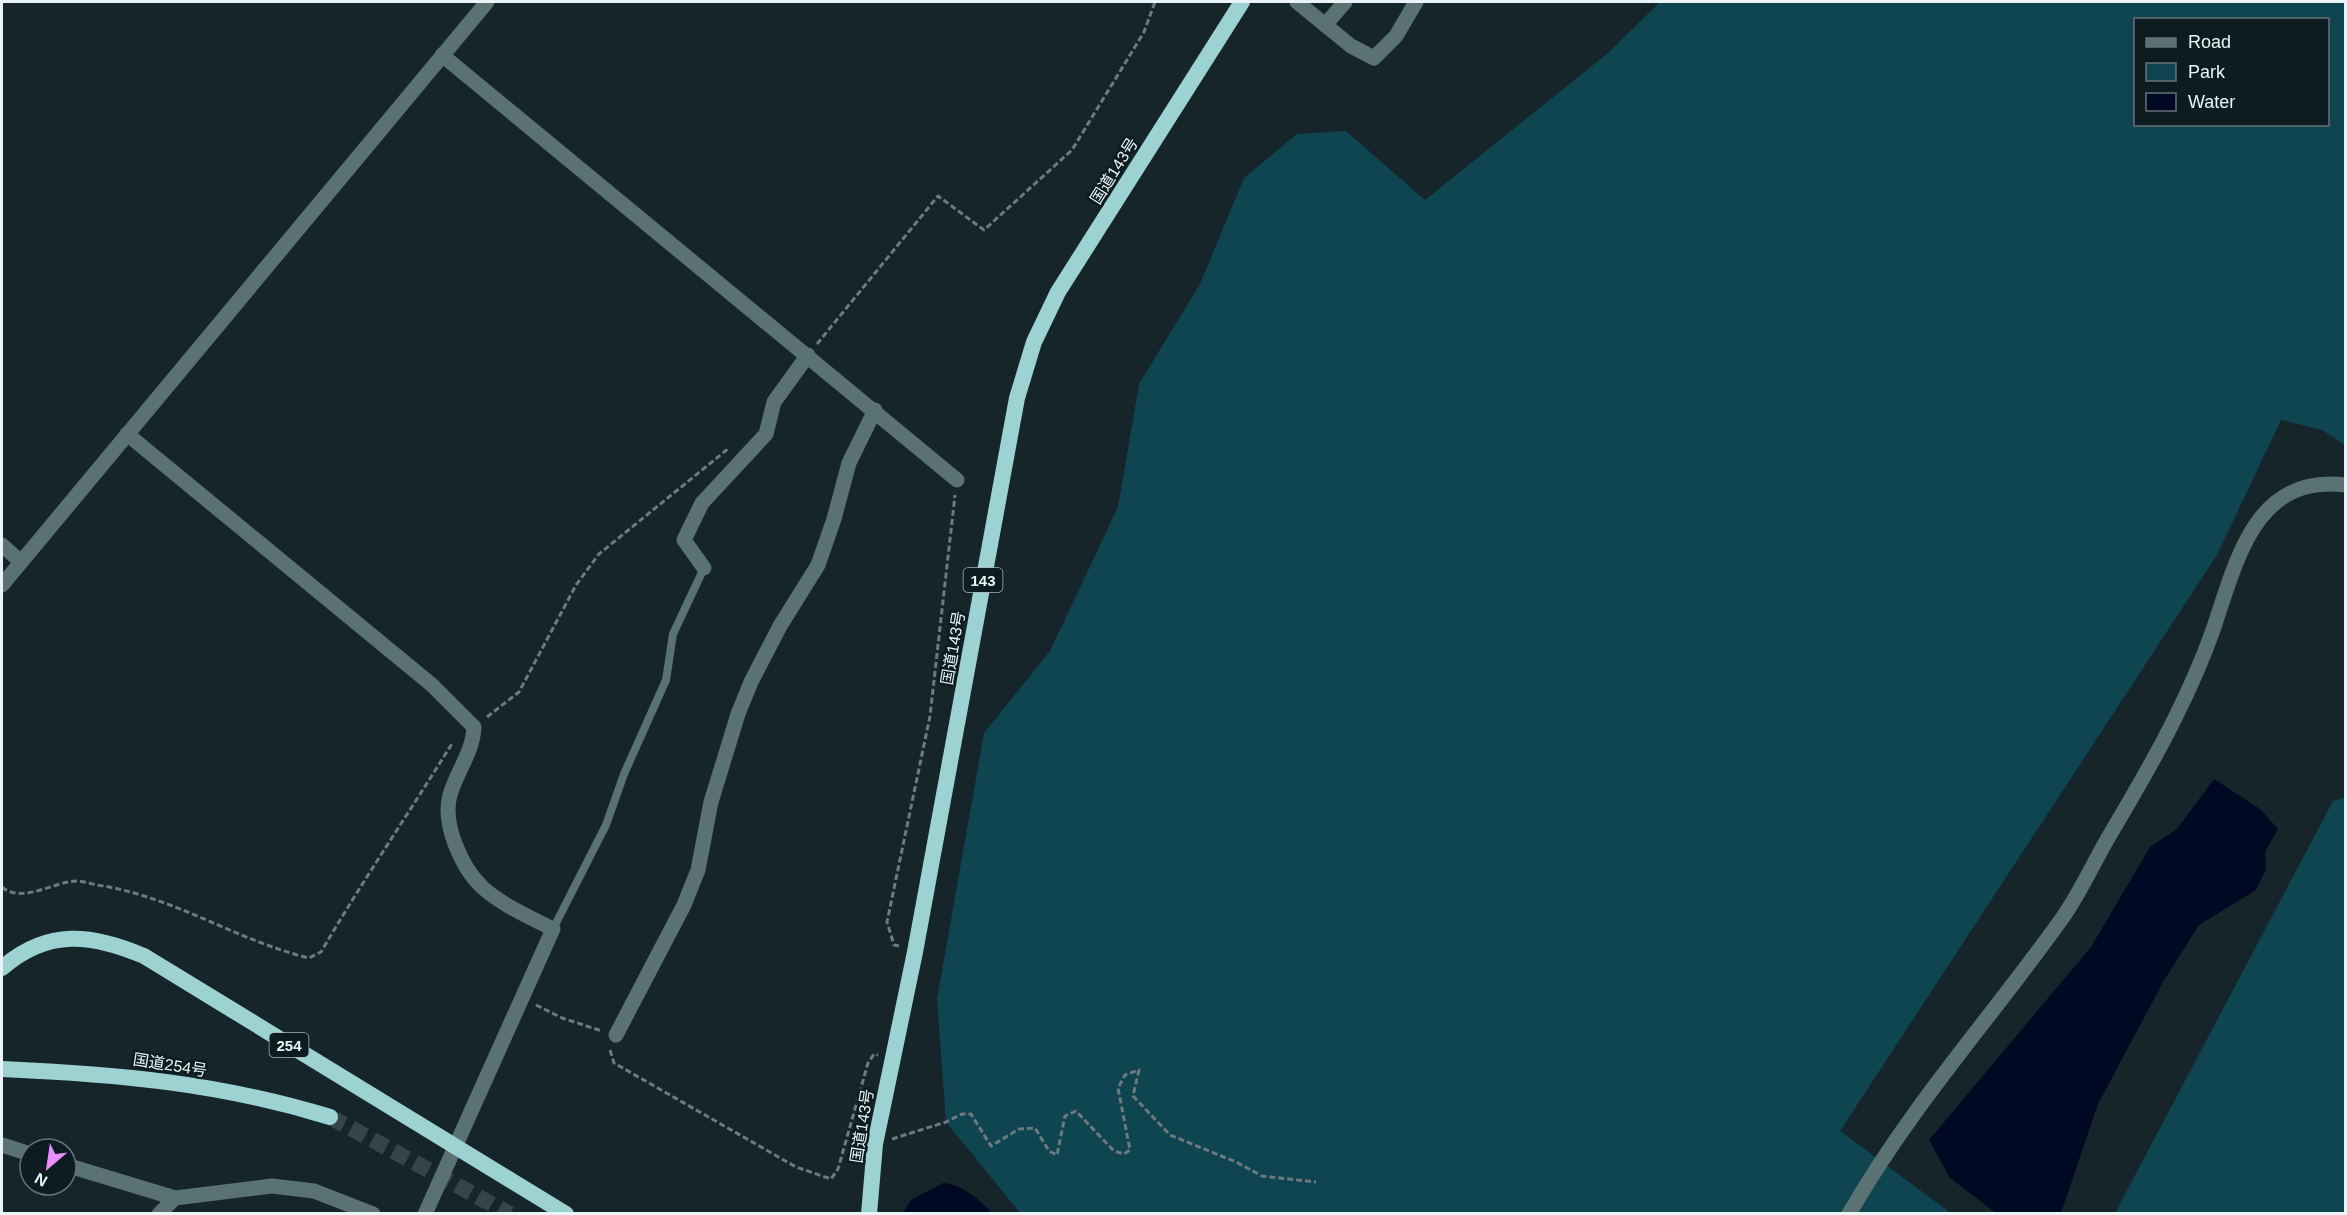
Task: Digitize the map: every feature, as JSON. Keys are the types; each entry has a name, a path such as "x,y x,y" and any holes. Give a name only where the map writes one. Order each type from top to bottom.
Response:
{"highway":[{"name":"国道143号","path":"869,1214 875,1144 915,952 1017,398 1034,342 1058,292 1242,2"},
{"name":"254","path":"2,968 15,957 37,945 63,938 87,938 115,943 144,956 566,1214"},
{"name":"国道254号","path":"2,1069 94,1073 164,1080 285,1104 330,1117"}],"street":[{"path":"2,585 487,2"},
{"path":"1297,2 1350,46 1374,58 1396,36 1416,2"},
{"path":"1325,25 1345,2"},
{"path":"442,55 957,480"},
{"path":"704,568 684,540 702,503 766,434 774,402 808,355"},
{"path":"616,1035 684,905 698,870 711,802 742,703 780,626 818,565 834,519 849,463 875,410"},
{"path":"127,434 432,685 474,727 474,741 449,796 447,823 458,853 481,886 515,910 553,929 425,1214"},
{"path":"1849,1214 1877,1164 1906,1122 2064,916 2169,731 2190,688 2238,557 2252,530 2265,511 2283,496 2302,487 2326,482 2346,485"},
{"path":"2,545 21,562"},
{"path":"2,1145 18,1150"},
{"path":"78,1169 175,1198 272,1186 314,1191 366,1212"},
{"path":"159,1214 175,1198"}],"lane":[{"path":"553,929 606,825 624,774 666,680 673,634 704,568"}],"path":[{"path":"808,355 938,196 984,230 1072,150 1144,32 1155,2"},
{"path":"2,887 18,894 76,881 115,888 157,899 229,931 309,958 321,952 364,879 393,839 454,739 474,727 519,692 576,585 598,554 735,442"},
{"path":"915,952 894,945 887,922 930,716 957,480"},
{"path":"522,998 562,1018 616,1035 610,1048 614,1063 796,1167 831,1179 838,1169 868,1063 874,1054 892,1057"},
{"path":"875,1144 946,1122 962,1114 971,1114 992,1146 1019,1129 1035,1128 1049,1151 1058,1155 1065,1116 1076,1111 1114,1151 1124,1154 1130,1149 1118,1088 1125,1075 1139,1070 1133,1096 1170,1135 1236,1161 1262,1176 1316,1182"}],"green space":[{"path":"1660,2 2345,2 2345,445 2322,430 2281,420 2217,555 1840,1131 1951,1213 1020,1213 946,1122 937,999 984,733 1050,651 1118,507 1139,384 1200,284 1244,178 1297,134 1346,131 1425,200 1608,53"},
{"path":"2345,797 2345,1213 2115,1213 2333,801"}],"water":[{"path":"2214,779 2260,809 2278,829 2265,852 2266,869 2256,890 2199,925 2163,982 2098,1104 2061,1213 1996,1213 1950,1178 1929,1140 2091,947 2150,847 2177,829"},
{"path":"943,1183 970,1194 992,1213 903,1213 911,1200"}],"tunnel":[{"path":"330,1117 510,1214"}]}
